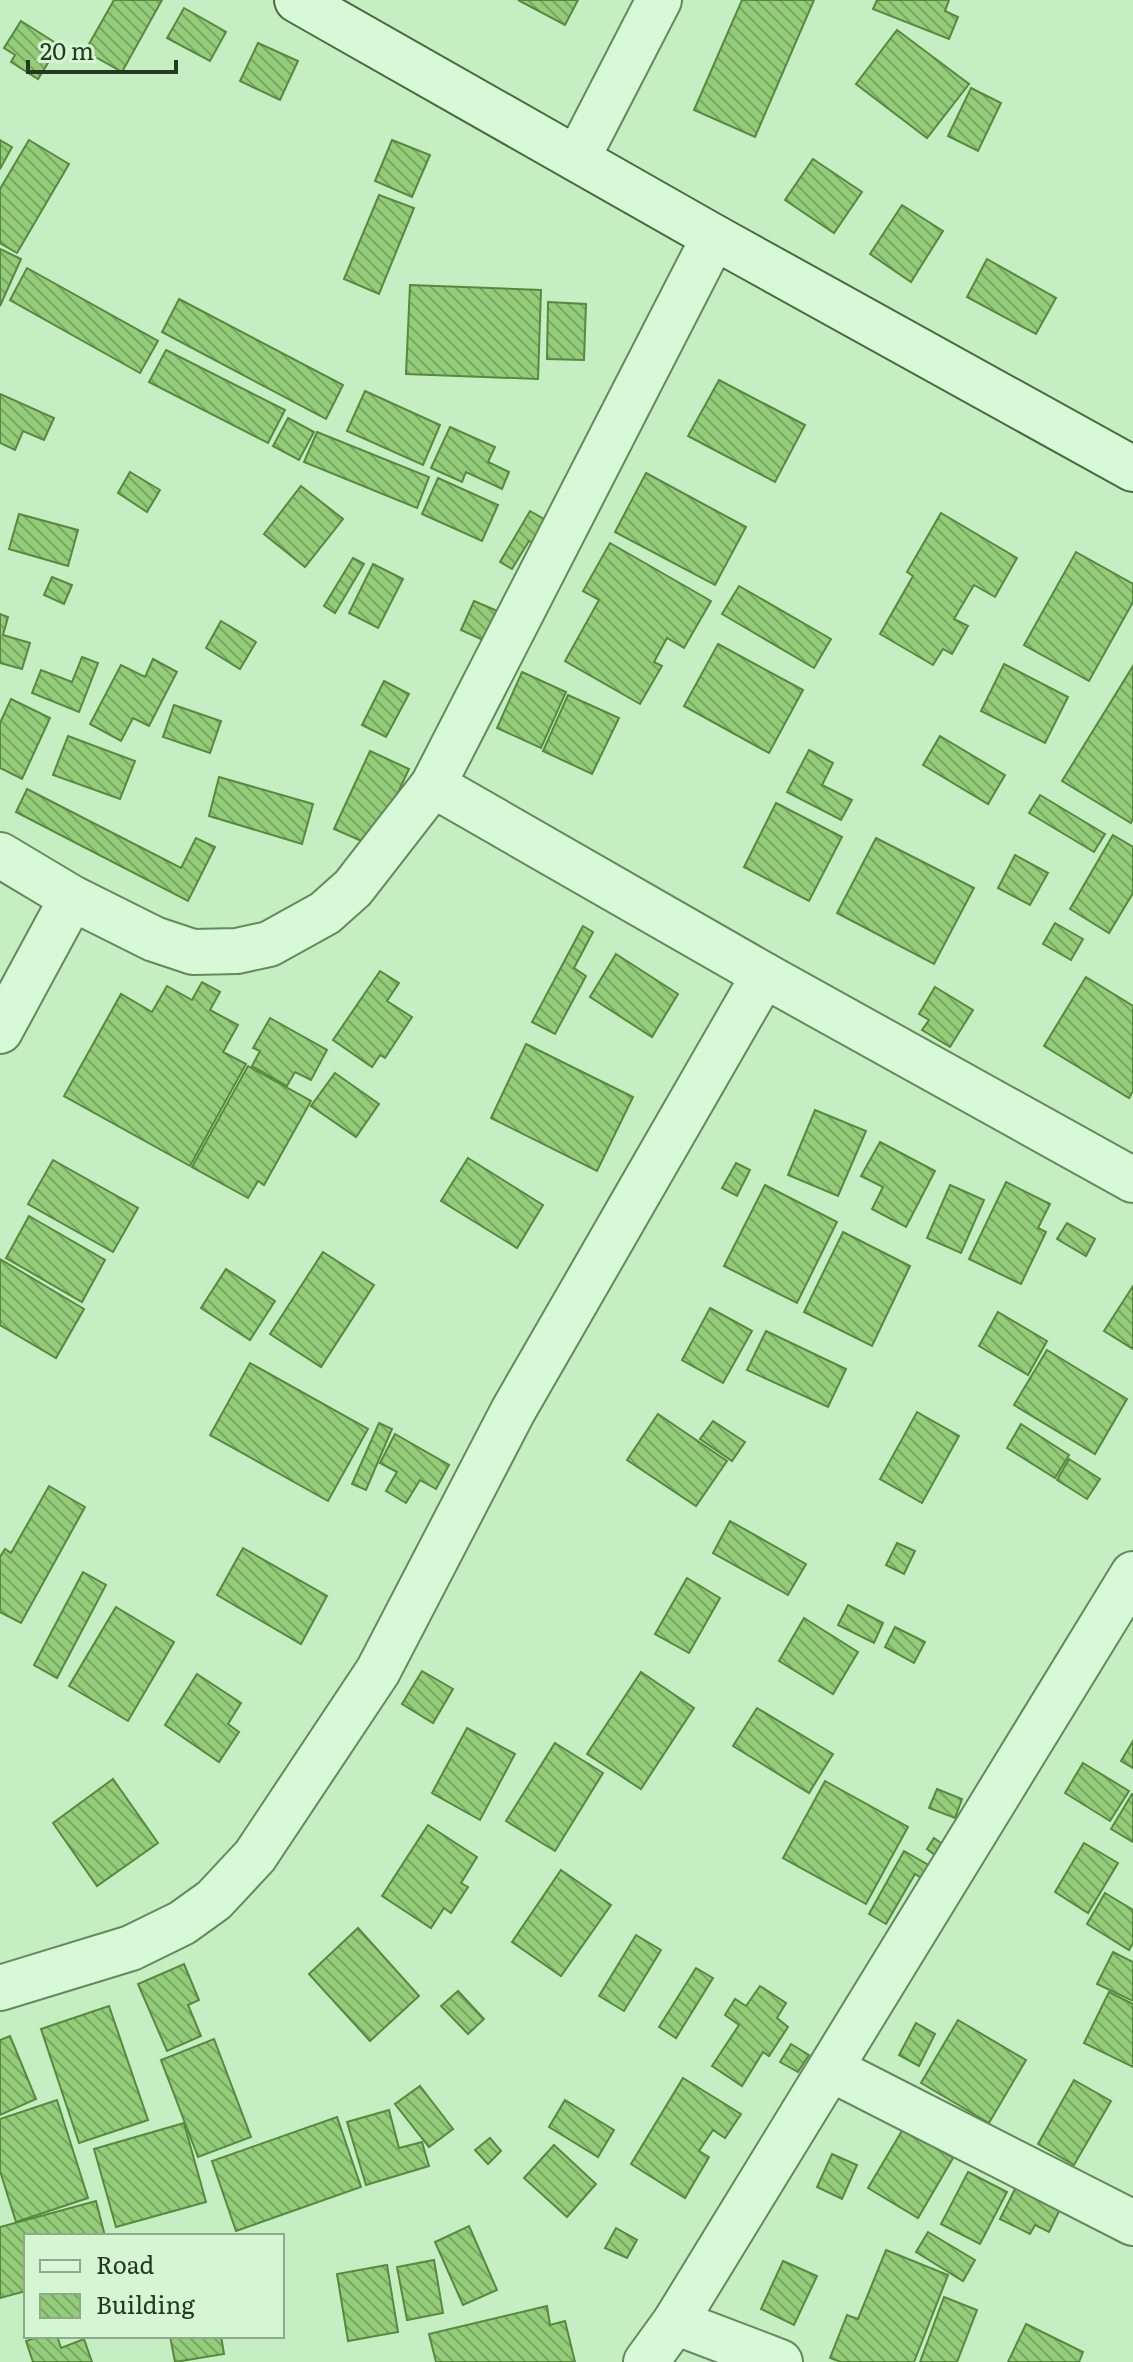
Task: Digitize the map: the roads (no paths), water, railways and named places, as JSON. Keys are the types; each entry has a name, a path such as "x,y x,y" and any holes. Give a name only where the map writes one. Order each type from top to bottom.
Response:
{"street":[{"path":"297,0 714,237 1133,469"},
{"path":"577,159 659,0"},
{"path":"0,855 72,898 154,939 193,952 237,951 269,944 325,913 353,888 433,785 714,237"},
{"path":"433,785 764,975 1133,1180"},
{"path":"0,1031 72,898"},
{"path":"0,1988 131,1948 182,1923 214,1900 255,1856 378,1671 513,1411 764,975"},
{"path":"646,2362 675,2322 1133,1574"},
{"path":"831,2069 1133,2223"},
{"path":"675,2322 780,2362"}]}
